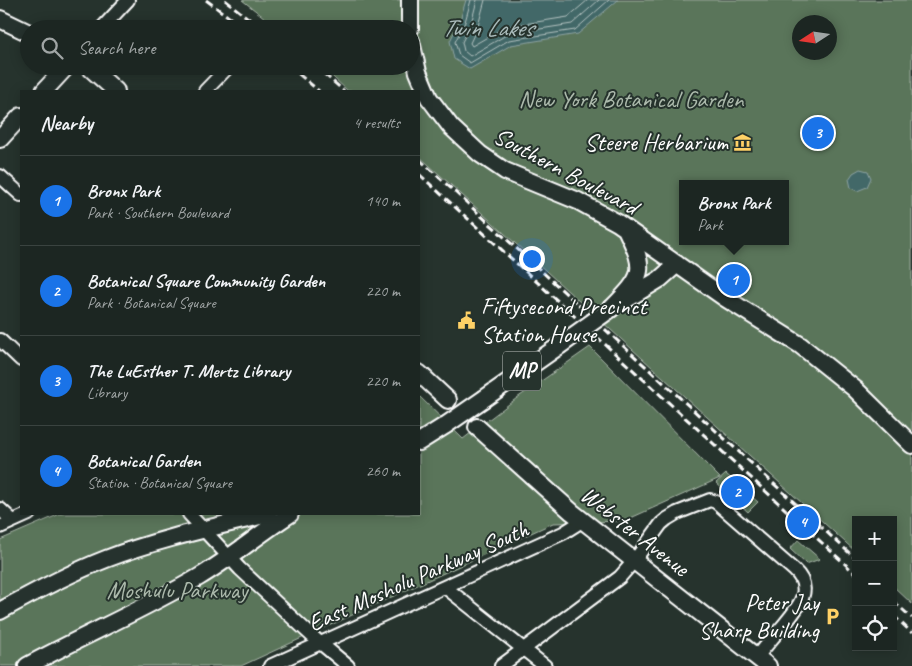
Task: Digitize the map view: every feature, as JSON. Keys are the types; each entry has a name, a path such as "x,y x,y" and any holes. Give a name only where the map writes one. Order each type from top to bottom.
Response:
{"main road":[{"path":"410,20 411,3"},
{"path":"0,19 20,28"},
{"path":"45,90 59,75"},
{"path":"98,75 115,90"},
{"name":"Southern Boulevard","path":"419,75 429,98 451,127 471,147 505,171 578,201 626,229 744,311 788,337 815,356 855,389 910,445"},
{"path":"0,139 20,117"},
{"path":"612,308 630,289 637,278 640,267 638,254 626,229"},
{"name":"MP","path":"420,441 612,308 660,278 677,264"},
{"path":"420,374 448,400"},
{"name":"Webster Avenue","path":"477,427 582,521 762,662"},
{"path":"0,611 73,573 107,559 138,548 264,515"},
{"path":"27,666 214,568 289,515"}],"street":[{"path":"109,20 128,0"},
{"path":"206,90 220,75"},
{"path":"0,176 20,194"},
{"path":"0,340 20,359"},
{"path":"501,666 620,577 661,524 667,519 710,500 716,502 798,574 804,587 803,596 797,608 762,662"},
{"path":"0,509 13,521"},
{"path":"0,527 27,515"},
{"path":"189,515 229,557 348,666"},
{"name":"East Mosholu Parkway South","path":"270,666 564,533 582,521"},
{"path":"445,587 545,666"}],"green space":[{"name":"New York Botanical Garden","path":"242,0 912,0 912,604 897,590 897,516 852,516 852,548 420,157 420,90 347,90 331,75 420,75 420,20 268,20"},
{"name":"Moshulu Parkway","path":"590,347 720,478 624,521 553,523 241,666 0,666 0,540 58,515 420,515 420,397 463,439 517,398"},
{"path":"726,474 758,502 748,512 716,483"},
{"path":"798,540 820,559 806,564 790,549"}],"water":[{"name":"Twin Lakes","path":"466,0 618,0 578,34 511,45 470,69 454,59 450,41 460,20"},
{"path":"860,169 868,171 871,178 867,187 857,191 851,188 849,179 853,173"}],"railway":[{"path":"206,0 233,20"},
{"path":"225,0 251,20"},
{"path":"300,75 318,90"},
{"path":"325,75 343,90"},
{"path":"420,160 852,555"},
{"path":"420,175 852,570"},
{"path":"897,605 912,618"},
{"path":"897,619 912,633"}],"place":[{"name":"The LuEsther T. Mertz Library","path":"818,133"},
{"name":"Steere Herbarium","path":"742,142"},
{"name":"Bronx Park","path":"734,280"},
{"name":"Fiftysecond Precinct Station House","path":"467,320"},
{"name":"Botanical Square Community Garden","path":"737,492"},
{"name":"Botanical Garden","path":"803,522"},
{"name":"Peter Jay Sharp Building","path":"833,616"}]}
